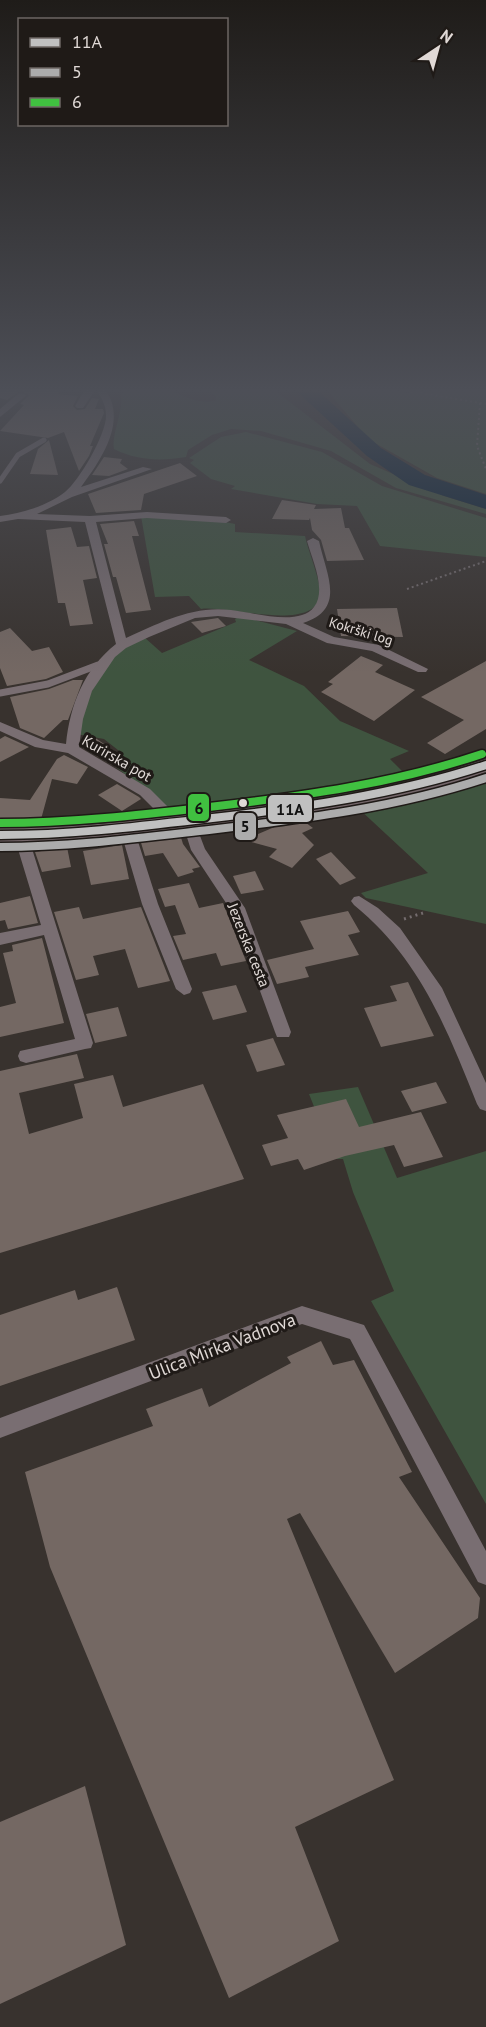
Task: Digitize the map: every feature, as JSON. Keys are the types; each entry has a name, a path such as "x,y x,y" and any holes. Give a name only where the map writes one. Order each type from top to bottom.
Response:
{"street":[{"path":"70,494 78,484"},
{"path":"21,517 70,494 102,484"},
{"path":"0,519 21,517 90,519 147,514 226,520"},
{"path":"90,519 122,645"},
{"name":"Kokrški log","path":"291,622 313,615 323,604 325,589 313,541"},
{"name":"Kokrški log","path":"72,749 74,728 98,665 122,645 180,618 217,612 291,622 331,640 375,648 422,669"},
{"name":"Kurirska pot","path":"0,726 40,744 72,749 145,792 183,826"},
{"path":"26,1056 85,1043 50,928 10,836 183,826 371,798 418,788 486,765"},
{"name":"Jezerska cesta","path":"183,826 237,908 283,1032"},
{"path":"127,829 150,904 184,989"},
{"path":"359,901 394,932 426,976 451,1020 486,1104"},
{"path":"0,939 50,928"},
{"name":"Ulica Mirka Vadnova","path":"0,1428 302,1315 357,1332 486,1574"}],"lane":[{"path":"0,693 48,684 98,665"}],"path":[{"path":"407,590 486,561"}],"green space":[{"path":"227,484 378,484 486,518 486,557 380,546 357,506 317,504 231,489 235,486"},
{"path":"388,484 415,484 444,496 486,509 486,514 396,488"},
{"path":"454,484 486,484 486,494"},
{"path":"141,516 225,522 235,524 235,532 305,536 320,588 315,606 304,613 269,615 201,609 189,596 155,597"},
{"path":"240,616 297,631 249,660 304,686 340,721 409,751 390,759 411,780 310,799 271,800 259,796 170,811 116,767 124,760 119,757 123,754 104,739 76,734 86,701 113,654 144,637 162,653 236,622 235,619"},
{"path":"486,772 486,924 366,898 361,893 428,873 358,808 424,794 455,785"},
{"path":"358,1087 397,1178 486,1151 486,1504 371,1301 394,1291 353,1192 343,1159 335,1159 309,1094"}],"building":[{"path":"119,484 175,484 144,494 141,510 96,513 88,494"},
{"path":"282,500 316,505 314,509 341,508 345,528 349,528 364,560 327,561 321,540 312,530 310,518 309,520 272,519"},
{"path":"134,521 139,536 132,536 151,610 126,613 116,577 113,577 104,544 108,544 100,524"},
{"path":"71,527 77,547 89,546 97,578 83,580 93,624 70,626 65,603 58,603 46,530"},
{"path":"397,608 403,637 341,636 337,609"},
{"path":"218,618 226,626 202,633 191,622"},
{"path":"10,628 32,651 49,647 63,672 46,679 7,686 0,668 0,632"},
{"path":"361,656 383,665 375,672 415,690 374,721 321,692 333,684 328,682"},
{"path":"486,661 486,729 445,754 427,743 464,720 421,697"},
{"path":"73,680 83,680 68,720 63,720 44,738 20,728 10,697 49,689"},
{"path":"5,736 29,747 0,762 0,739"},
{"path":"94,737 104,744 97,755 81,746"},
{"path":"64,755 88,767 77,784 52,779 40,823 0,821 0,798 30,800 57,759"},
{"path":"117,784 141,799 122,811 98,795"},
{"path":"298,817 313,828 302,833 314,845 292,868 269,857 277,849 244,840"},
{"path":"179,831 183,844 200,867 192,869 194,872 178,877 163,853 145,856 139,836"},
{"path":"122,845 129,879 91,885 83,851"},
{"path":"67,847 71,867 42,872 35,852"},
{"path":"331,852 356,878 340,885 316,859"},
{"path":"255,871 264,890 241,894 233,876"},
{"path":"189,883 199,908 223,903 246,961 221,966 216,953 183,960 173,936 186,934 175,905 165,907 158,889"},
{"path":"30,896 38,923 8,929 5,920 0,921 0,903"},
{"path":"79,907 83,919 141,907 170,981 138,988 125,949 93,956 99,975 76,980 54,912"},
{"path":"348,911 360,932 348,935 359,955 305,967 309,977 277,984 267,960 314,949 300,921"},
{"path":"42,938 64,1023 0,1037 0,1007 16,1003 3,953 13,951 12,945"},
{"path":"408,982 434,1036 381,1047 364,1008 397,1001 390,986"},
{"path":"236,985 247,1012 213,1020 202,992"},
{"path":"118,1007 127,1036 95,1043 86,1014"},
{"path":"273,1038 285,1065 257,1072 246,1045"},
{"path":"77,1054 84,1078 19,1093 29,1134 83,1118 74,1084 113,1075 123,1107 203,1084 244,1179 0,1253 0,1071"},
{"path":"436,1082 447,1103 412,1112 401,1091"},
{"path":"346,1099 359,1127 421,1112 443,1157 404,1167 394,1145 345,1156 304,1170 298,1159 271,1166 262,1145 288,1138 277,1115"},
{"path":"117,1287 135,1340 0,1386 0,1315 75,1290 78,1300"},
{"path":"321,1341 333,1365 354,1360 412,1472 399,1477 480,1598 478,1618 395,1673 300,1513 287,1519 394,1780 295,1827 339,1941 229,1998 50,1567 25,1472 153,1426 146,1409 202,1388 209,1407 291,1363 287,1357"},
{"path":"85,1786 126,1945 0,2004 0,1822"}],"waterway":[{"path":"428,484 486,502"}],"transit line":[{"name":"6","path":"0,823 52,822 154,813 345,789 414,775 482,754"},
{"name":"11A","path":"0,835 102,830 312,806 417,786 486,765"},
{"name":"5","path":"0,847 104,842 314,818 418,799 486,778"}]}
